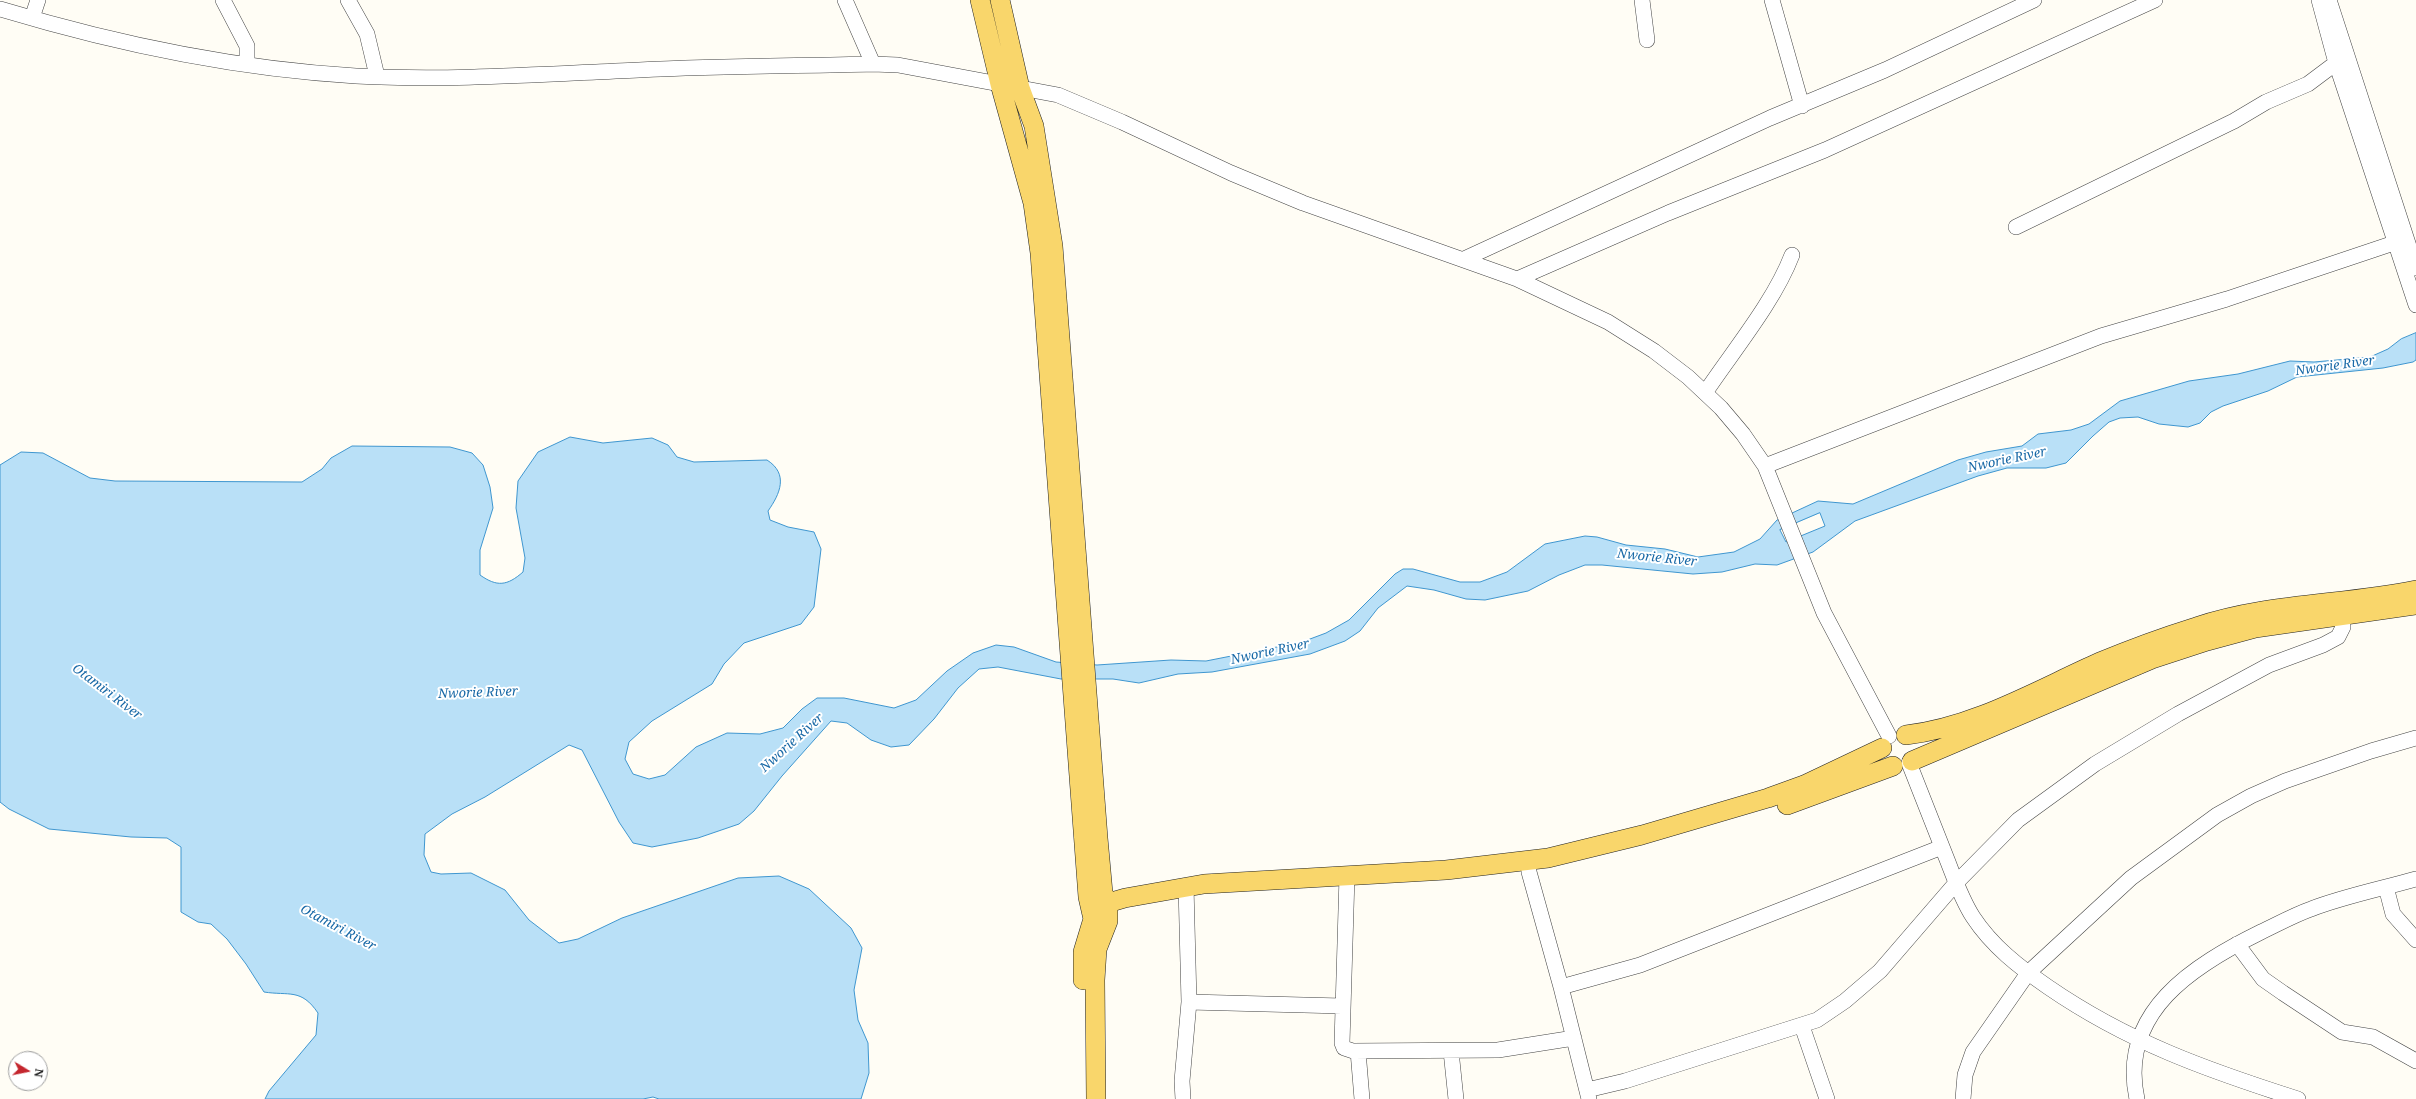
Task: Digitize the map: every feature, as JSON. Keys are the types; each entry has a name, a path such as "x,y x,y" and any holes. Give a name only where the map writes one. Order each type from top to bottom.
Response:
{"main road":[{"path":"980,0 1000,84 1033,203 1040,253 1077,636"},
{"path":"1000,0 1020,88 1034,126 1053,246 1082,713 1103,893 1103,915 1097,949 1095,980 1096,1099"},
{"path":"1103,915 1126,911 1186,892 1347,881 1446,870 1528,866 1683,836 1734,822 1905,763 2152,659 2255,628 2342,609 2416,590"},
{"path":"1528,866 1642,835 1768,798 1804,784 1892,739 1927,732 1976,719 2102,662 2197,626 2254,612 2416,605"},
{"path":"1892,739 1884,759 1905,763"},
{"path":"1892,739 1911,739 1915,748 1905,763"},
{"path":"1084,1099 1083,952 1103,915"}],"street":[{"path":"32,18 38,0"},
{"path":"223,0 247,46 247,64"},
{"path":"348,0 367,34 377,76"},
{"path":"845,0 873,64"},
{"path":"1642,0 1647,40"},
{"path":"1772,0 1802,106"},
{"path":"1464,259 1770,118 1802,106 1885,70 2034,0"},
{"path":"1517,279 1668,213 1818,153 2155,0"},
{"path":"2319,0 2336,63 2416,306"},
{"path":"2329,0 2416,268"},
{"path":"0,9 108,39 184,56 357,76 490,77 642,70 873,64 898,65 1058,96 1122,122 1231,173 1303,203 1517,279 1608,322 1654,351 1688,377 1743,434 1765,466 1824,613 1892,739"},
{"path":"2016,228 2234,121 2266,102 2308,84 2336,63"},
{"path":"1765,466 2101,336 2227,299 2394,243"},
{"path":"1705,393 1769,298 1786,270 1792,255"},
{"path":"1528,866 1561,986 1588,1095 1625,1081 1818,1020 1871,980 1956,883 2013,824 2096,764 2178,714 2262,669 2338,637 2343,627 2342,609"},
{"path":"1963,1099 1965,1075 1973,1052 2028,973 2131,878 2217,814 2285,781 2416,738"},
{"path":"1905,763 1956,883 1973,916 1990,939 2028,973 2061,996 2138,1040 2219,1074 2298,1099"},
{"path":"1561,986 1640,965 1942,847"},
{"path":"2137,1099 2133,1083 2138,1040 2151,1013 2170,991 2237,944 2309,909 2416,879"},
{"path":"1347,881 1342,1043 1348,1051 1451,1051 1517,1049 1574,1038"},
{"path":"2386,887 2393,914 2416,940"},
{"path":"1183,1099 1182,1081 1189,1002 1186,892"},
{"path":"2237,944 2263,979 2342,1032 2373,1037 2416,1061"},
{"path":"1189,1002 1342,1006"},
{"path":"1802,1026 1827,1099"},
{"path":"1358,1051 1362,1099"},
{"path":"1451,1051 1456,1099"}],"water":[{"path":"2416,333 2416,360 2413,362 2383,368 2297,377 2268,391 2223,406 2211,412 2200,423 2188,427 2159,424 2138,417 2120,418 2109,422 2066,463 2046,468 2007,468 1978,476 1855,521 1813,552 1777,565 1755,564 1722,572 1693,574 1602,565 1585,565 1559,575 1528,591 1485,600 1466,599 1434,590 1407,586 1378,608 1360,631 1345,641 1310,654 1212,672 1178,674 1139,683 1113,679 1061,679 998,667 979,669 958,688 934,719 909,745 891,747 871,740 847,723 831,721 782,776 754,811 739,824 698,838 652,847 633,843 619,822 582,750 569,745 485,797 452,814 425,834 424,855 431,872 441,874 471,873 505,890 529,920 559,943 578,939 622,918 738,878 779,876 809,889 851,928 862,948 854,990 858,1020 868,1043 869,1073 861,1099 659,1099 653,1097 643,1099 265,1099 269,1091 316,1035 318,1013 312,1005 300,996 264,992 246,964 227,939 211,924 198,922 181,912 181,847 167,838 131,837 49,829 9,809 0,802 0,465 21,452 43,453 90,478 115,481 302,482 322,469 331,458 352,446 450,447 472,453 483,465 490,487 493,508 480,550 480,575 492,582 497,583 512,580 523,572 525,558 516,508 518,481 538,452 570,437 603,443 652,438 668,445 677,457 694,462 767,460 778,471 780,478 779,491 768,511 770,520 788,527 814,532 821,549 814,607 801,624 744,643 724,664 712,684 652,721 629,742 625,759 633,774 649,779 665,775 696,747 727,733 760,734 783,728 802,709 817,698 844,698 894,708 916,700 947,671 973,653 996,645 1014,647 1056,662 1097,665 1171,660 1206,661 1302,642 1326,633 1349,620 1395,574 1403,569 1413,569 1460,582 1480,582 1507,572 1545,544 1585,536 1597,537 1626,545 1665,549 1698,557 1734,552 1760,539 1777,520 1818,501 1853,504 1958,460 1986,452 2022,446 2038,434 2071,430 2089,424 2120,401 2189,381 2238,374 2290,361 2314,362 2370,357 2388,349 2401,339","holes":["1820,513 1825,526 1786,542 1780,530"]}],"water label":[{"name":"Nworie River","path":"2335,366"},
{"name":"Nworie River","path":"2007,460"},
{"name":"Nworie River","path":"1657,558"},
{"name":"Nworie River","path":"1270,652"},
{"name":"Otamiri River","path":"107,692"},
{"name":"Nworie River","path":"478,693"},
{"name":"Nworie River","path":"792,743"},
{"name":"Otamiri River","path":"338,928"}]}
